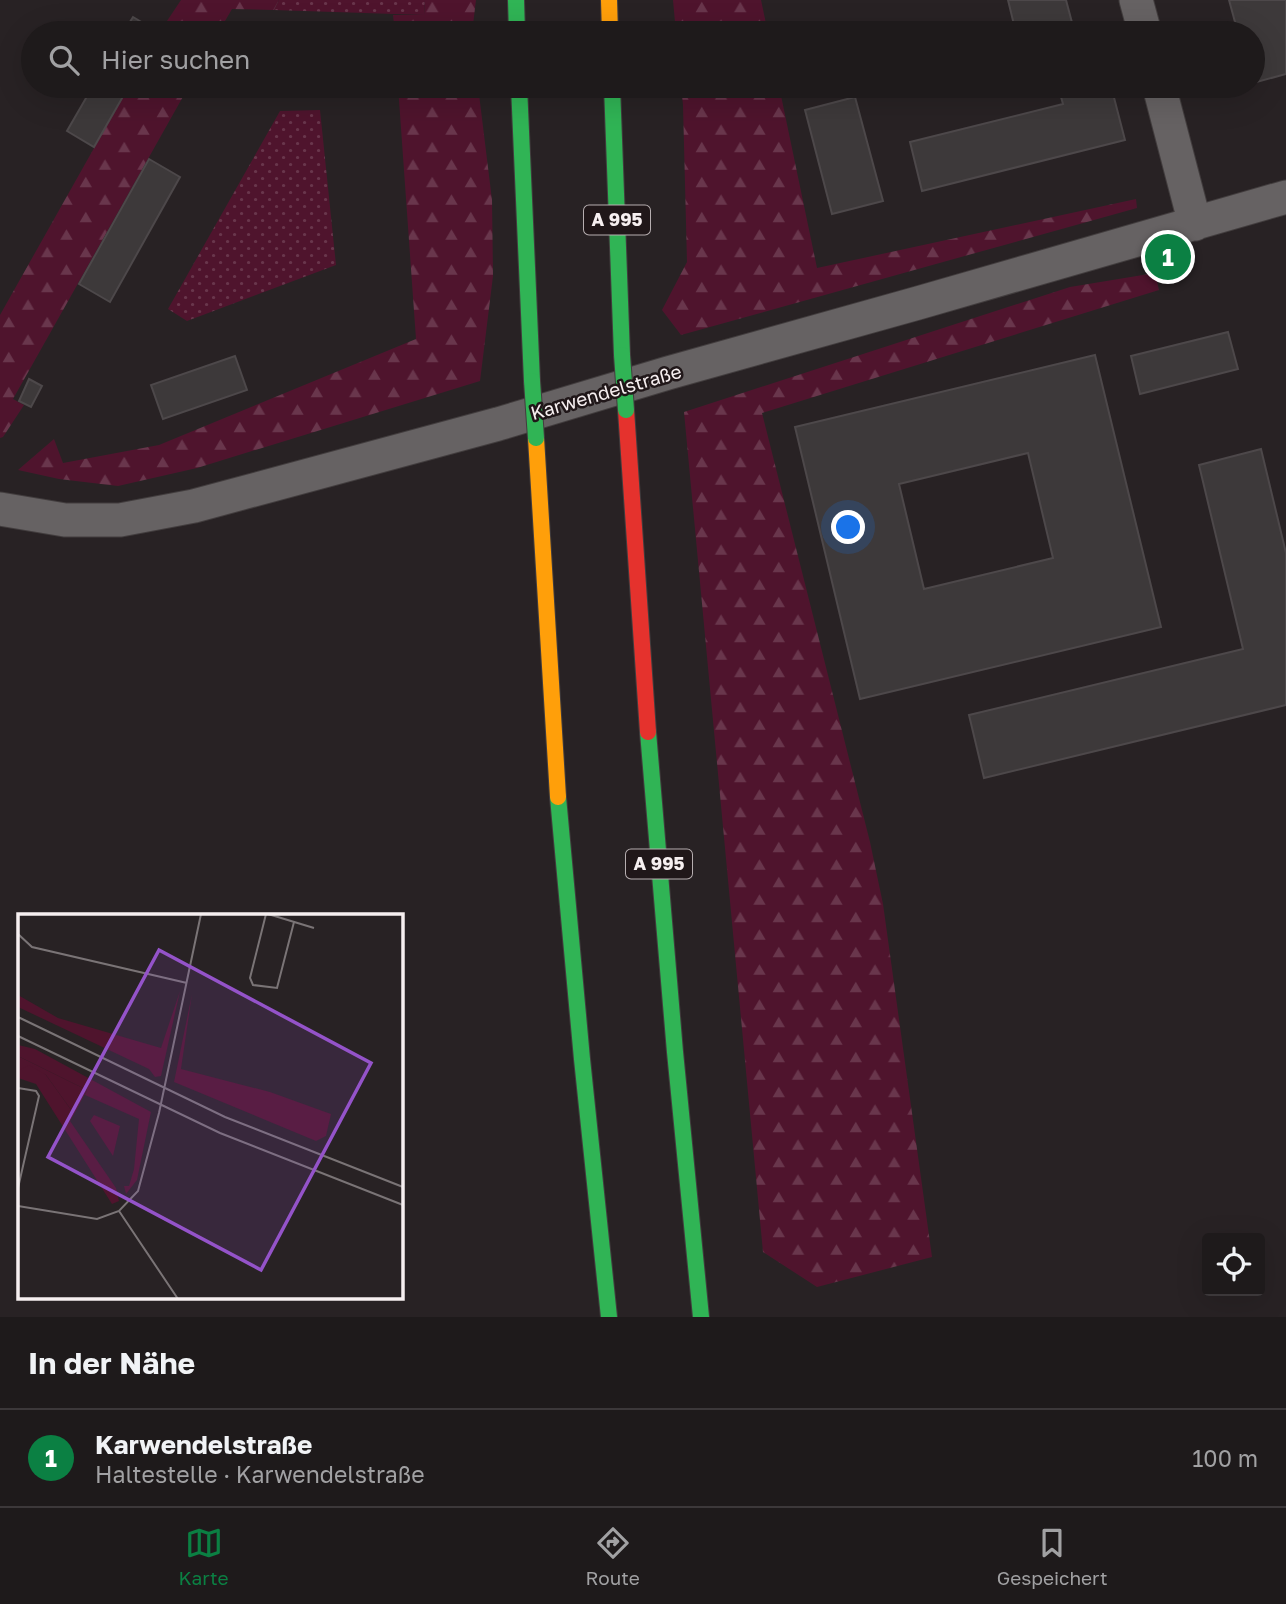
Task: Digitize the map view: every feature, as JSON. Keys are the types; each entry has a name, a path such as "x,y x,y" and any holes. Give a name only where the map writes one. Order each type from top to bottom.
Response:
{"highway":[{"path":"516,0 517,21"},
{"path":"609,0 610,21"},
{"path":"520,98 532,381 555,766 609,1317"},
{"name":"A 995","path":"612,98 622,355 649,749 701,1317"}],"street":[{"path":"1136,0 1142,21"},
{"path":"1162,98 1195,224"},
{"name":"Karwendelstraße","path":"0,509 65,520 120,520 194,506 498,424 1286,197"}],"green space":[{"path":"181,0 279,0 274,10 232,9 225,21 167,21"},
{"path":"279,0 425,0 424,15 274,10"},
{"path":"425,0 476,0 473,21 394,21 393,15 424,15"},
{"path":"673,0 761,0 765,21 675,21"},
{"path":"122,98 182,98 13,399 24,405 0,438 0,315"},
{"path":"399,98 479,98 492,200 493,276 480,381 197,468 118,486 59,479 18,470 54,439 63,463 159,445 416,339"},
{"path":"682,98 782,98 817,268 1136,199 1137,208 681,335 662,310 687,262"},
{"path":"320,110 336,265 187,321 168,309 280,111"},
{"path":"1155,273 1159,290 762,413 870,842 883,904 932,1257 817,1287 763,1252 684,412 1070,287"}],"building":[{"path":"1008,0 1066,0 1072,21 1013,21"},
{"path":"1229,0 1286,0 1286,74 1265,80 1265,21 1235,21"},
{"path":"86,98 122,98 94,147 67,131"},
{"path":"855,98 883,201 832,214 805,110"},
{"path":"1061,98 1114,98 1125,140 922,191 910,142 1063,104"},
{"path":"149,159 180,177 110,302 79,284"},
{"path":"1228,332 1238,369 1140,394 1131,356"},
{"path":"1095,355 1161,627 860,699 795,427","holes":["1028,453 1053,558 924,589 899,484"]},
{"path":"235,356 247,390 163,419 151,385"},
{"path":"29,379 42,386 31,407 19,401"},
{"path":"1261,449 1286,553 1286,705 984,778 969,715 1243,649 1199,465"}],"traffic: fast":[{"path":"516,0 517,21"},
{"path":"520,98 532,381"},
{"path":"612,98 622,355"},
{"path":"622,355 626,410"},
{"path":"532,381 536,438"},
{"path":"648,732 701,1317"},
{"path":"558,797 609,1317"}],"traffic: slow":[{"path":"609,0 610,21"},
{"path":"536,438 558,797"}],"traffic: jam":[{"path":"626,410 648,732"}],"place":[{"name":"Karwendelstraße","path":"1168,257"}]}
